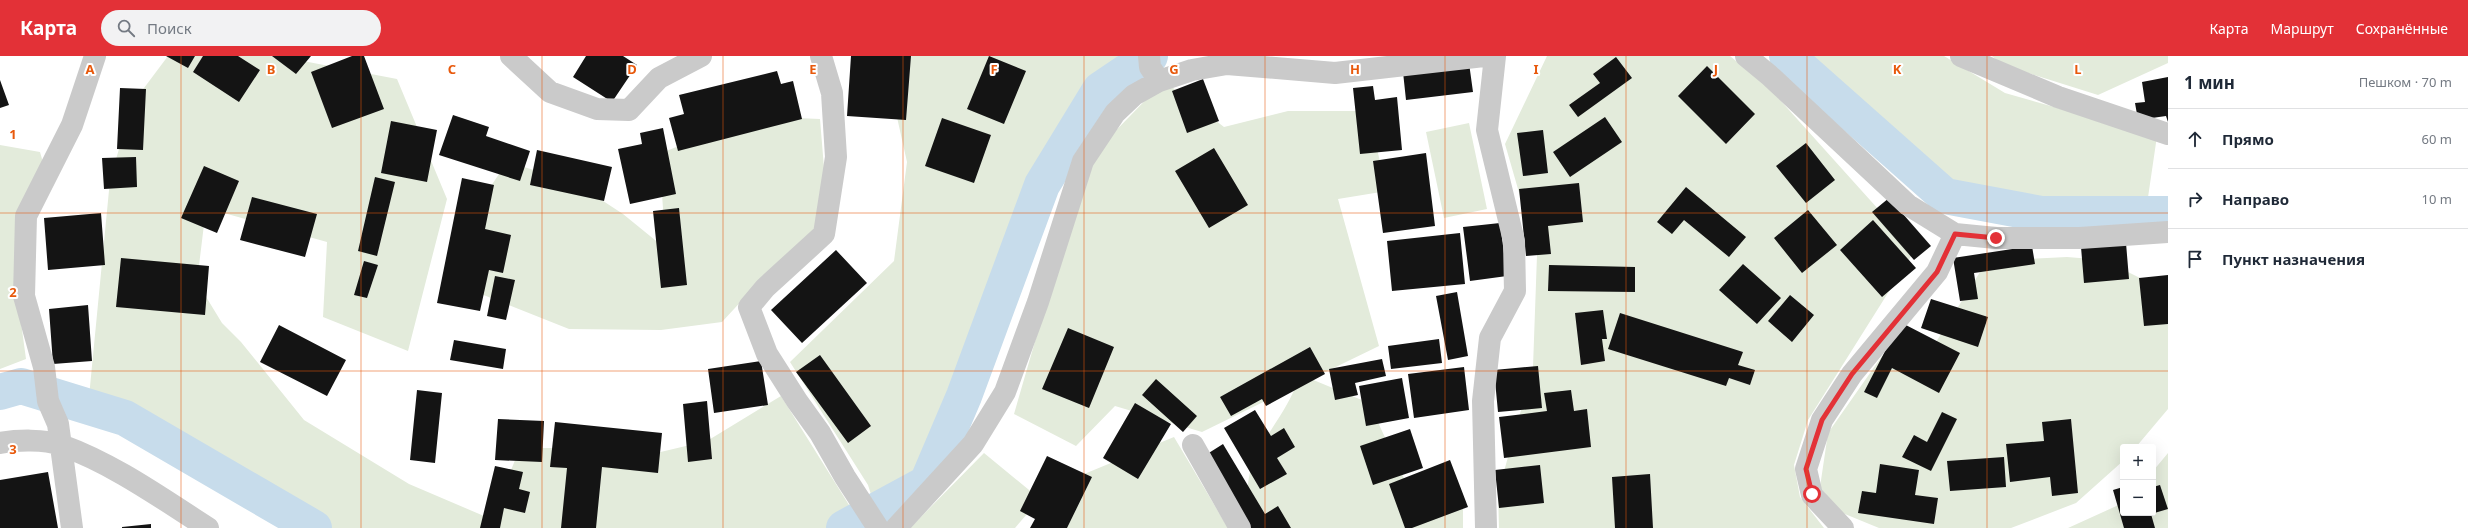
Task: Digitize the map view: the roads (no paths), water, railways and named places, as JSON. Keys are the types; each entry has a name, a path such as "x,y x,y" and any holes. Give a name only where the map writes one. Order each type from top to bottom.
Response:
{"street":[{"path":"72,528 58,424 48,401 44,367 24,296 26,216 72,125 95,56"},
{"path":"511,56 550,92 597,109 629,110 659,78 702,56"},
{"path":"821,56 832,93 836,158 824,234 765,288 749,307 767,354 797,401 820,433 869,516"},
{"path":"896,528 973,444 1005,392 1038,302 1083,161 1115,113 1134,95 1153,67 1192,70 1227,64 1335,74 1484,56"},
{"path":"1486,528 1483,401 1490,338 1515,291 1514,241 1487,130 1495,56"},
{"path":"1746,56 1769,75 1908,205 1955,234 1996,238 2080,238 2168,232"},
{"path":"1961,56 2058,97 2168,134"},
{"path":"1843,528 1812,494 1806,469 1822,420 1852,374 1937,272 1955,234"},
{"path":"0,443 16,440 60,444 134,480 208,528"},
{"path":"1193,445 1240,528"}],"waterway":[{"path":"844,528 927,483 964,396 1042,185 1100,90 1150,56"},
{"path":"1787,56 1945,196 2041,214 2168,214"},
{"path":"0,392 21,386 125,418 314,528"}]}
